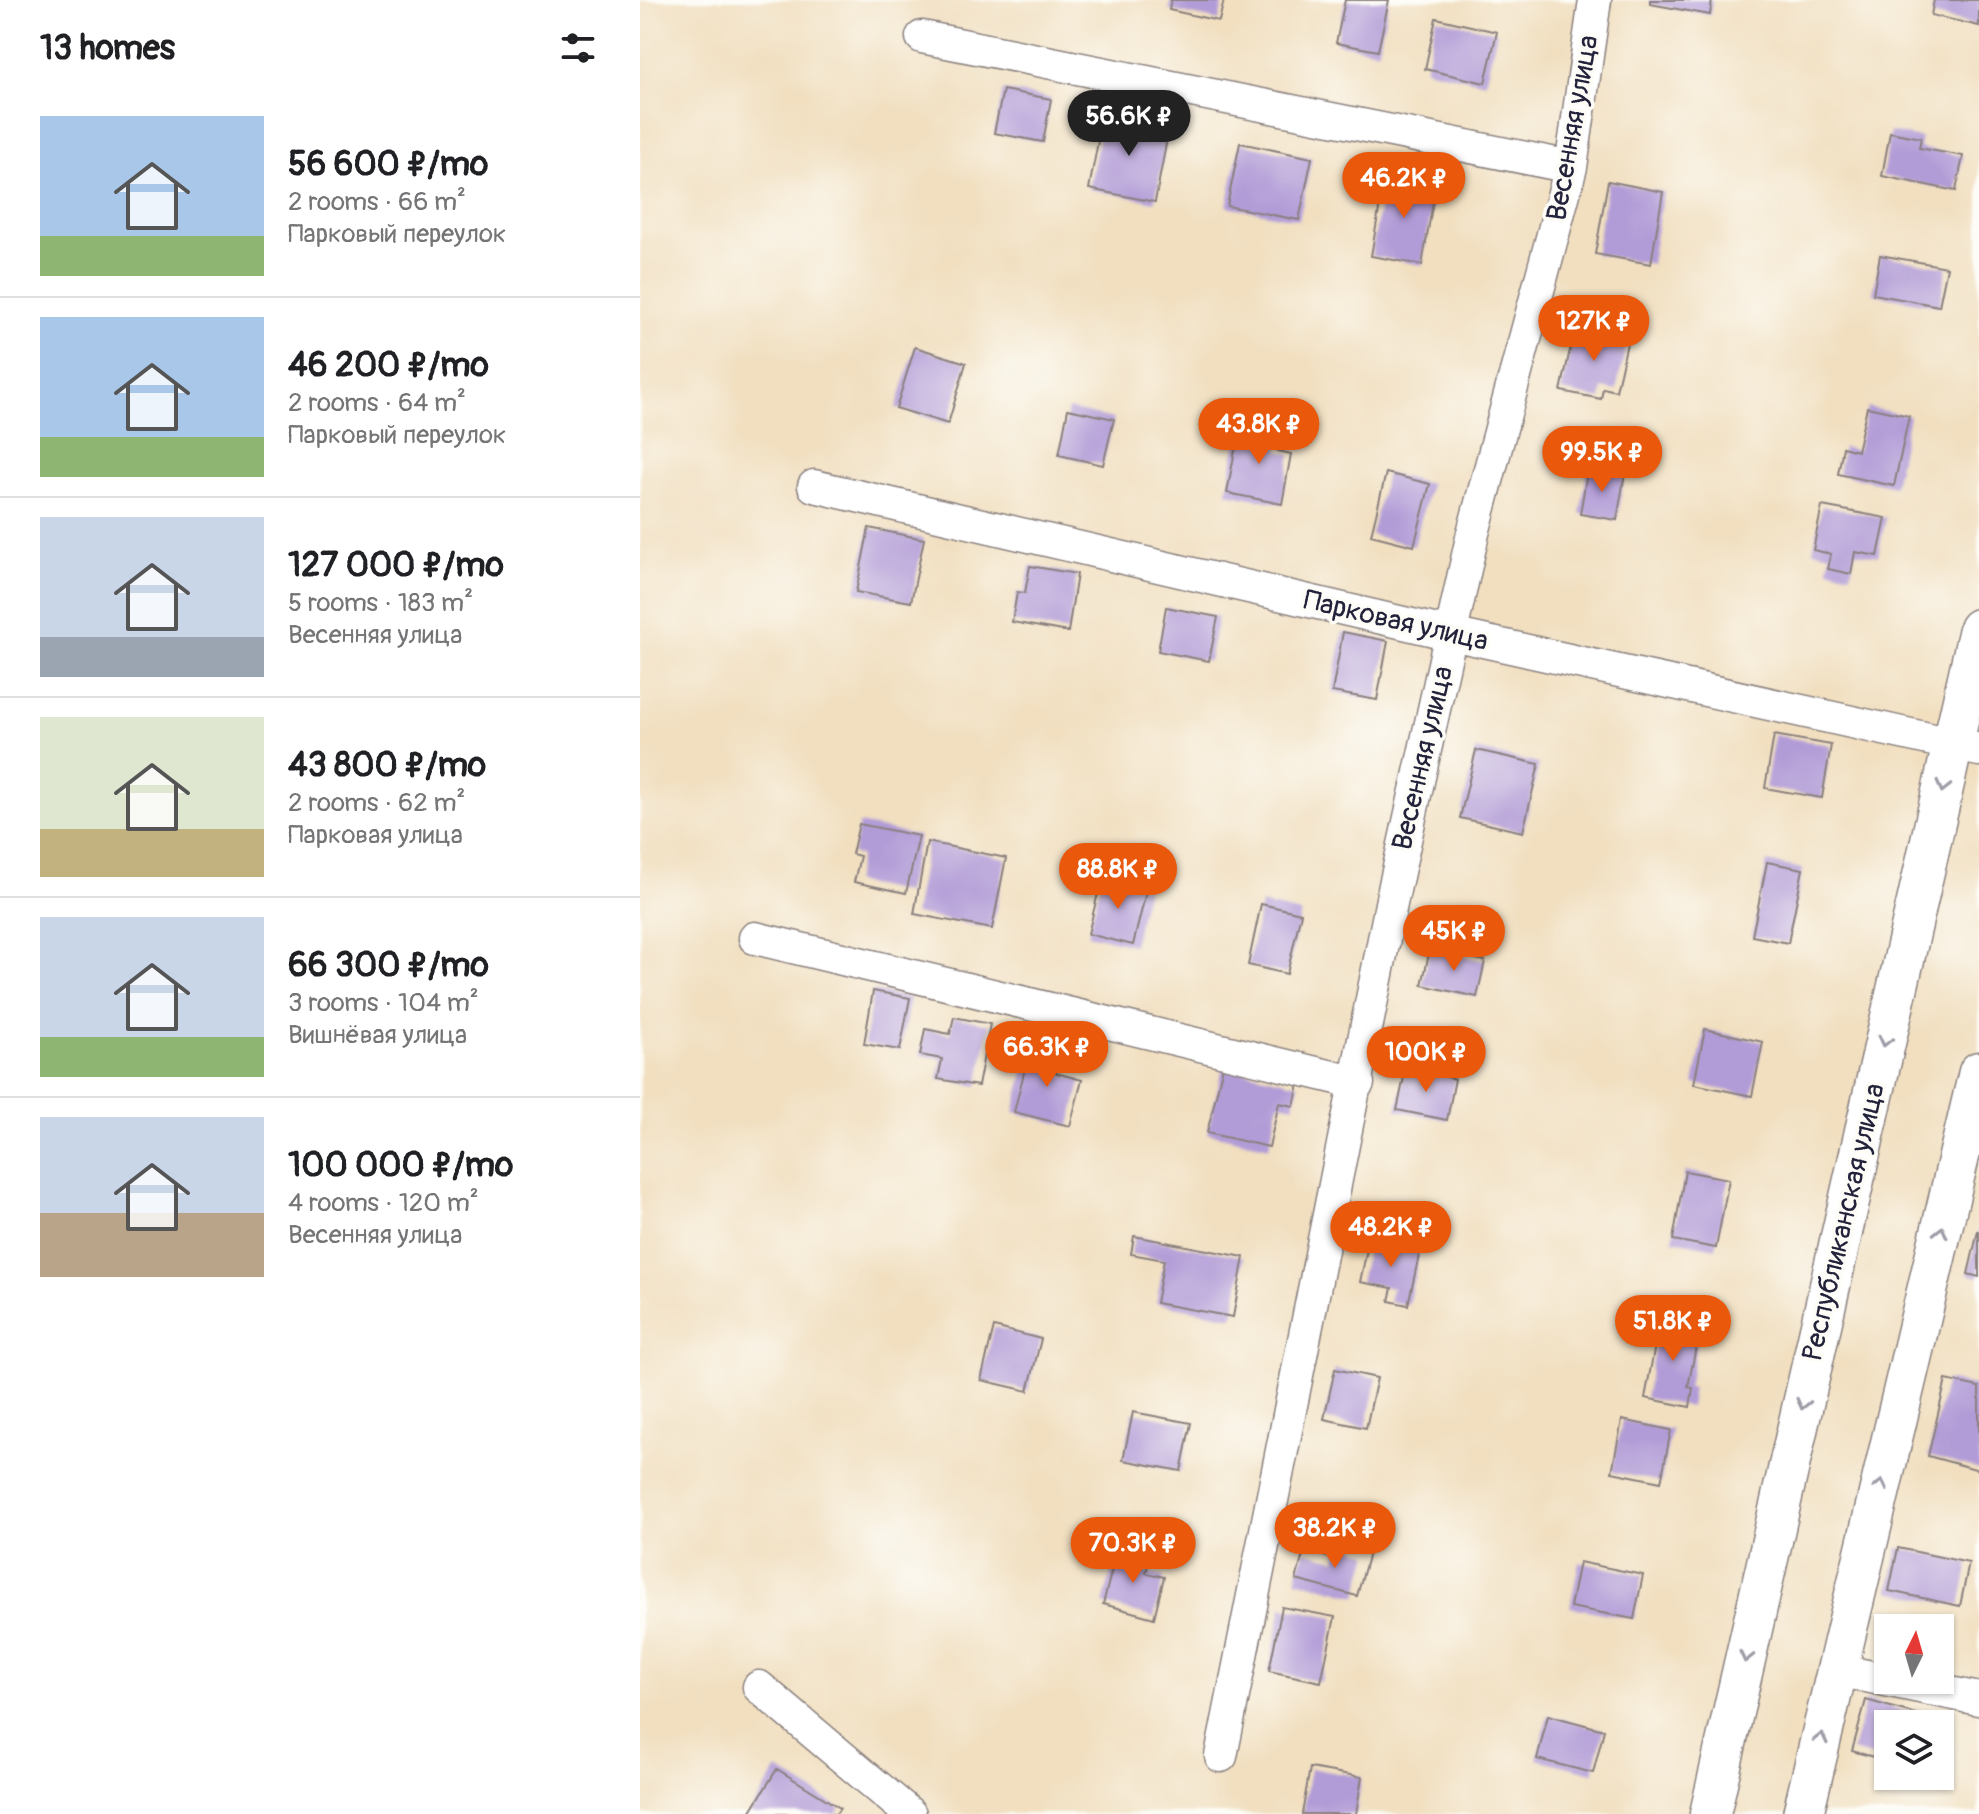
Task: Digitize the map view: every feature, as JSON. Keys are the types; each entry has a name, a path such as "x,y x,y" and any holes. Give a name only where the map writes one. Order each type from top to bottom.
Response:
{"street":[{"name":"Весенняя улица","path":"1221,1756 1358,1083 1392,899 1473,533 1571,167 1595,0"},
{"path":"922,37 1571,167"},
{"name":"Парковая улица","path":"814,486 1451,634 1966,746"},
{"name":"Республиканская улица","path":"1710,1814 1966,746 1979,629"},
{"path":"755,938 1358,1083"},
{"path":"1803,1814 1979,1072"},
{"path":"1837,1670 1979,1699"},
{"path":"759,1687 910,1814"}],"building":[{"path":"1171,0 1224,0 1219,21 1169,10"},
{"path":"1345,0 1389,0 1378,51 1336,43"},
{"path":"1650,0 1712,0 1710,15 1650,4"},
{"path":"1934,0 1979,0 1979,26 1931,15"},
{"path":"1436,18 1497,32 1485,83 1425,69"},
{"path":"1003,90 1051,99 1043,142 994,133"},
{"path":"1103,115 1169,128 1155,202 1089,189"},
{"path":"1890,132 1921,138 1919,148 1963,156 1956,191 1882,176"},
{"path":"1240,143 1312,158 1299,220 1227,206"},
{"path":"1385,175 1436,184 1422,265 1371,256"},
{"path":"1608,181 1663,192 1651,264 1595,254"},
{"path":"1880,255 1947,267 1939,306 1873,294"},
{"path":"1575,327 1628,339 1616,391 1603,388 1601,399 1561,391"},
{"path":"915,347 966,363 948,424 896,408"},
{"path":"1867,407 1909,416 1894,486 1838,474 1843,447 1857,451"},
{"path":"1068,409 1114,419 1103,465 1059,455"},
{"path":"1254,422 1271,426 1268,436 1280,438 1278,451 1291,454 1282,504 1227,493 1239,429 1252,432"},
{"path":"1588,467 1625,473 1617,520 1580,514"},
{"path":"1386,473 1430,484 1414,546 1371,535"},
{"path":"1822,506 1886,518 1878,556 1855,552 1851,574 1828,569 1831,554 1813,550"},
{"path":"869,528 924,539 911,602 856,592"},
{"path":"1030,566 1077,574 1068,632 1012,622 1017,592 1025,593"},
{"path":"1166,607 1218,617 1209,661 1158,651"},
{"path":"1343,632 1388,641 1377,700 1332,692"},
{"path":"1774,735 1831,745 1822,798 1765,788"},
{"path":"1476,750 1539,764 1523,832 1460,818"},
{"path":"859,824 919,836 906,893 854,882 860,856 852,854"},
{"path":"927,842 1006,858 992,929 914,914"},
{"path":"1767,862 1803,869 1788,943 1752,936"},
{"path":"1102,877 1147,888 1133,945 1088,934"},
{"path":"1261,904 1301,913 1287,974 1248,965"},
{"path":"1430,949 1485,961 1477,997 1422,985"},
{"path":"873,991 910,998 900,1050 864,1044"},
{"path":"954,1017 990,1024 978,1086 938,1079 942,1059 920,1055 925,1029 950,1034"},
{"path":"1705,1029 1763,1042 1752,1096 1694,1084"},
{"path":"1031,1045 1061,1053 1056,1073 1082,1080 1070,1126 1014,1112"},
{"path":"1223,1066 1299,1084 1294,1106 1279,1103 1269,1147 1207,1133"},
{"path":"1406,1068 1455,1079 1447,1120 1397,1110"},
{"path":"1685,1171 1729,1179 1716,1248 1673,1240"},
{"path":"1979,1231 1979,1277 1968,1274"},
{"path":"1134,1236 1244,1257 1233,1317 1156,1303 1164,1260 1131,1254"},
{"path":"1369,1240 1420,1251 1408,1305 1389,1301 1392,1288 1360,1282"},
{"path":"1660,1319 1700,1327 1688,1387 1693,1388 1690,1407 1645,1398"},
{"path":"994,1327 1041,1339 1028,1391 981,1380"},
{"path":"1335,1369 1377,1378 1366,1428 1324,1419"},
{"path":"1946,1380 1979,1387 1979,1470 1928,1456"},
{"path":"1133,1412 1191,1423 1181,1471 1123,1460"},
{"path":"1622,1420 1671,1430 1661,1482 1612,1472"},
{"path":"1340,1544 1369,1553 1357,1596 1296,1580 1304,1551 1336,1559"},
{"path":"1898,1548 1969,1563 1960,1606 1889,1591"},
{"path":"1117,1550 1150,1558 1146,1573 1164,1577 1154,1618 1103,1604"},
{"path":"1579,1562 1643,1575 1634,1619 1570,1607"},
{"path":"1282,1607 1335,1617 1321,1682 1269,1671"},
{"path":"1866,1700 1901,1710 1874,1710 1874,1757 1852,1751"},
{"path":"1548,1715 1604,1730 1593,1773 1537,1759"},
{"path":"1310,1768 1362,1777 1356,1814 1302,1814"},
{"path":"777,1769 840,1808 836,1814 749,1814"}]}
